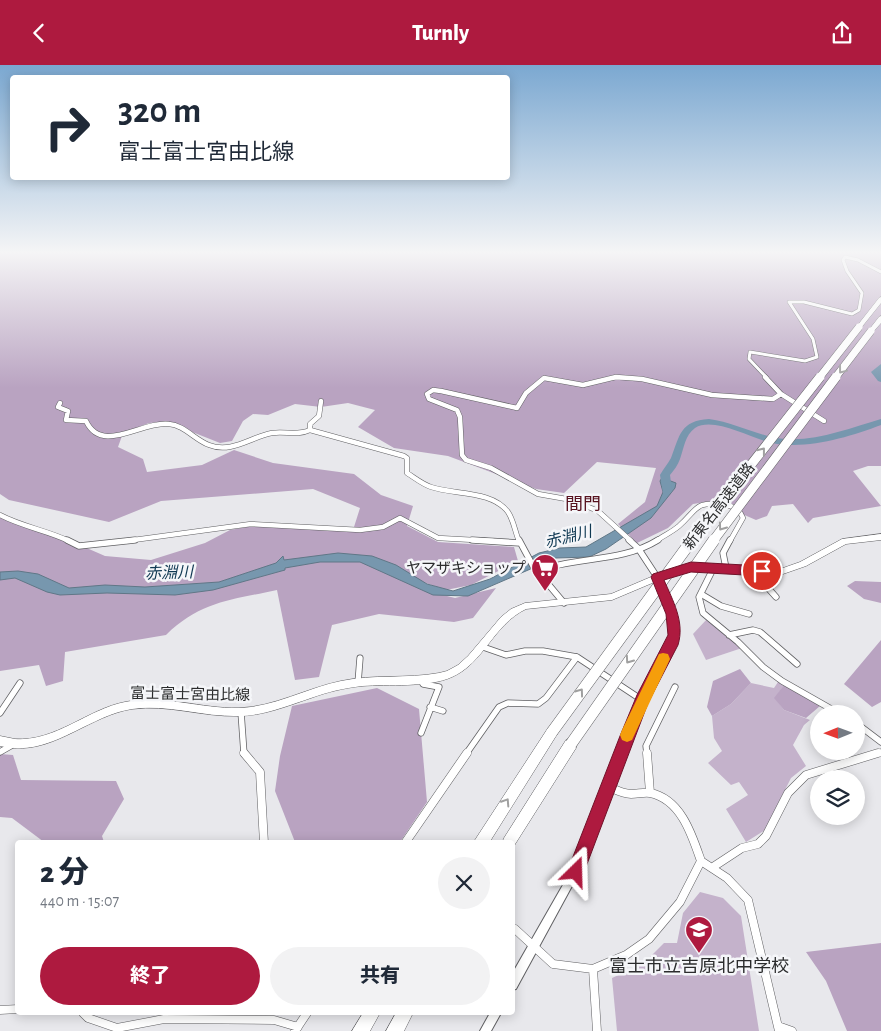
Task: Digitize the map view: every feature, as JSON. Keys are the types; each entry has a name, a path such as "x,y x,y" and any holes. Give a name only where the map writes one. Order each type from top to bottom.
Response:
{"highway":[{"name":"新東名高速道路","path":"482,840 552,732 672,566 881,299"},
{"name":"新東名高速道路","path":"511,840 571,744 743,499 881,318"},
{"path":"360,1031 371,1015"},
{"path":"394,1031 404,1015"}],"main road":[{"name":"富士富士宮由比線","path":"0,741 14,744 44,739 106,712 126,706 159,705 241,712 264,709 334,687 358,683 421,679 450,674 467,663 483,647 505,617 515,609 535,605 612,597 643,585 657,577 691,567 772,572 792,569 845,541 881,537"}],"street":[{"path":"824,421 781,395 749,359 748,355 750,352 759,351 798,360 816,359 813,339 789,302 798,301 835,312 852,314 859,310 861,297"},
{"path":"515,980 576,872 642,699 672,645 674,635 672,614 657,577 638,549 627,537 598,511 585,504 538,494 491,468 466,460 462,455 460,417 457,410 451,405 429,399 428,394 432,391 441,391 517,408 526,393 544,378 583,385 616,377 653,381 712,395 773,399 781,395"},
{"path":"310,430 310,424 319,416 321,401"},
{"path":"60,403 58,407 68,411 66,420 86,421 90,431 106,438 124,435 146,425 171,424 207,444 216,447 230,447 268,434 277,433 299,436 310,430 404,456 407,458 407,473 421,484 433,489 482,499 502,506 512,520 527,556 564,603"},
{"path":"536,569 556,564 618,557 655,542 679,526 693,509 710,503 732,506 741,512 743,518 723,553 726,568"},
{"path":"0,515 22,526 50,532 79,546 92,546 251,524 360,530 383,527 400,518 438,538 520,543"},
{"path":"714,567 701,594 700,605 703,613 773,676 824,705"},
{"path":"752,570 776,597"},
{"path":"701,594 722,608 749,614"},
{"path":"729,635 753,630 760,632 797,665"},
{"path":"483,647 506,655 525,651 542,651 577,657 642,699"},
{"path":"409,840 499,707 508,703 538,705 546,698 577,657"},
{"path":"358,683 360,658"},
{"path":"421,679 423,684 439,687 421,733"},
{"path":"0,713 20,683"},
{"path":"650,793 646,747 675,687"},
{"path":"430,707 443,711"},
{"path":"241,712 244,754 260,772 264,840"},
{"path":"865,730 881,742"},
{"path":"0,752 14,744"},
{"path":"713,867 742,849 758,844 766,836 788,793 806,775 881,752"},
{"path":"609,787 632,794 650,793 665,799 681,814 693,837 701,861 713,867 741,889 748,900 778,1029 792,1031"},
{"path":"515,929 553,964 593,969 626,955 649,939 680,902 701,861"},
{"path":"593,969 597,1031"},
{"path":"0,1010 15,1009"},
{"path":"85,1015 88,1018 117,1028 164,1019 274,1021 296,1029 306,1015"},
{"path":"485,1031 495,1015"}],"shaded area":[{"path":"0,297 881,297 881,466 868,466 853,471 881,506 813,518 808,523 793,504 772,506 767,516 756,520 712,501 693,504 668,528 637,543 618,524 645,502 656,468 597,462 564,493 536,489 448,456 394,448 358,427 375,410 348,403 321,407 295,404 268,415 253,414 243,421 232,441 220,443 167,422 149,423 123,433 118,447 143,459 147,472 202,465 234,450 273,463 354,474 381,495 413,506 407,526 438,542 514,547 518,561 471,585 446,590 356,559 423,590 455,598 496,588 473,618 454,622 379,614 332,625 319,677 295,680 277,590 218,603 205,608 179,624 166,635 65,652 63,681 46,686 39,665 0,671 0,517 50,532 105,556 151,560 205,543 230,530 252,526 320,530 354,527 360,508 313,489 161,501 109,522 9,500 0,494"},
{"path":"855,581 881,582 881,603 864,599 847,586"},
{"path":"707,619 742,648 706,660 693,634"},
{"path":"881,640 881,702 872,707 844,684"},
{"path":"740,669 751,683 731,704 712,716 707,707 713,681"},
{"path":"778,682 784,685 775,698 784,710 810,720 804,725 793,745 806,766 791,778 765,830 746,842 726,809 748,795 739,782 731,785 708,763 722,751 714,738 712,716 731,704 751,683 774,688"},
{"path":"784,685 818,705 810,705 810,715 806,718 784,710 774,698"},
{"path":"377,688 419,709 427,802 401,840 294,840 275,791 280,756 292,706"},
{"path":"0,754 13,755 21,780 116,781 124,799 102,836 103,840 41,840 12,818 0,817"},
{"name":"富士市立吉原北中学校","path":"700,892 723,898 741,916 759,1031 617,1031 612,978 643,964 664,943 677,943 683,913"},
{"path":"881,943 881,1031 847,1031 826,981 806,952"}],"water":[{"path":"664,474 668,480 676,483 675,488 651,518 606,549 589,557 556,558 468,596 433,595 360,562 320,562 285,568 285,570 213,590 175,595 107,593 60,595 47,592 15,578 0,580 0,572 18,571 38,574 69,588 105,585 145,587 219,582 276,563 283,556 284,560 338,553 372,556 396,565 427,584 453,591 490,579 539,553 560,548 586,547 657,506 663,492 660,481"}],"waterway":[{"name":"赤淵川","path":"881,367 875,372 881,379"},
{"name":"赤淵川","path":"667,490 665,475 674,461 683,437 688,429 700,423 720,423 772,440 797,441 827,437 881,422"}],"slow traffic":[{"path":"627,735 642,699 663,659"}],"place":[{"name":"ヤマザキショップ","path":"545,592"},
{"name":"富士市立吉原北中学校","path":"699,954"}],"district":[{"name":"間門","path":"583,504"}],"route":[{"path":"576,872 642,699 672,645 675,625 657,577 675,570 691,567 762,571"}]}
